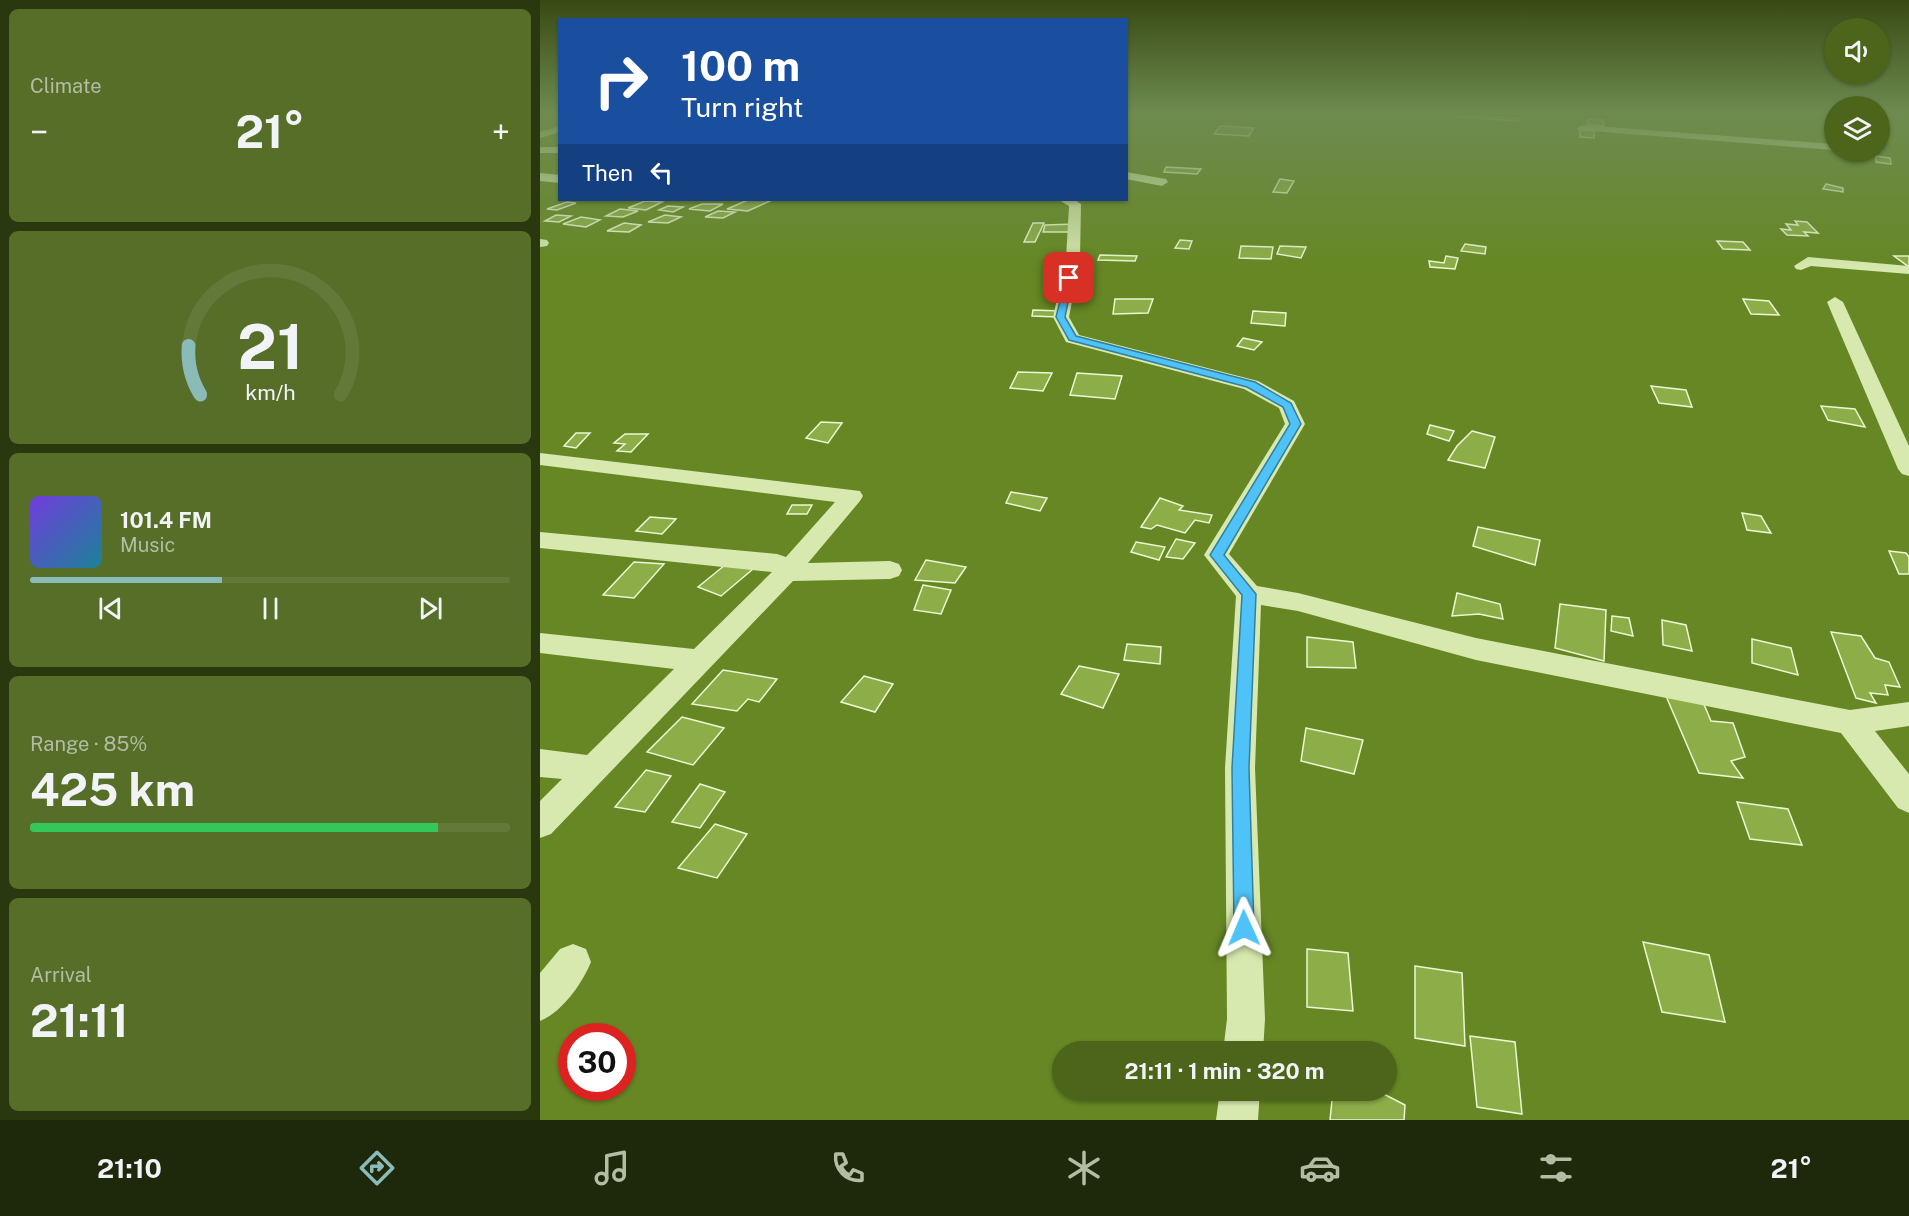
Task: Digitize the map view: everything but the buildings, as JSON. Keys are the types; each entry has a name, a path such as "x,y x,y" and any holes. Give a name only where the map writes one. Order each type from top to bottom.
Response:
{"street":[{"path":"1128,175 1162,182"},
{"path":"540,177 558,178"},
{"path":"1068,201 1075,204 1073,259 1061,317 1072,338 1251,385 1287,405 1295,424 1216,555 1249,594 1298,602 1476,649 1729,700 1850,722 1909,714"},
{"path":"1800,266 1808,261 1909,270"},
{"path":"1834,302 1909,469"},
{"path":"540,459 597,463 658,473 852,496 787,572 540,823"},
{"path":"540,540 777,563 787,572 890,570"},
{"path":"1244,1041 1246,1019 1240,768 1249,594"},
{"path":"540,643 700,661"},
{"path":"1850,722 1909,798"},
{"path":"540,763 593,769"},
{"path":"540,1002 573,962"},
{"path":"1237,1120 1239,1101"}],"route":[{"path":"1069,278 1061,317 1072,338 1251,385 1287,405 1295,424 1216,555 1249,594 1240,768 1244,928"}]}
